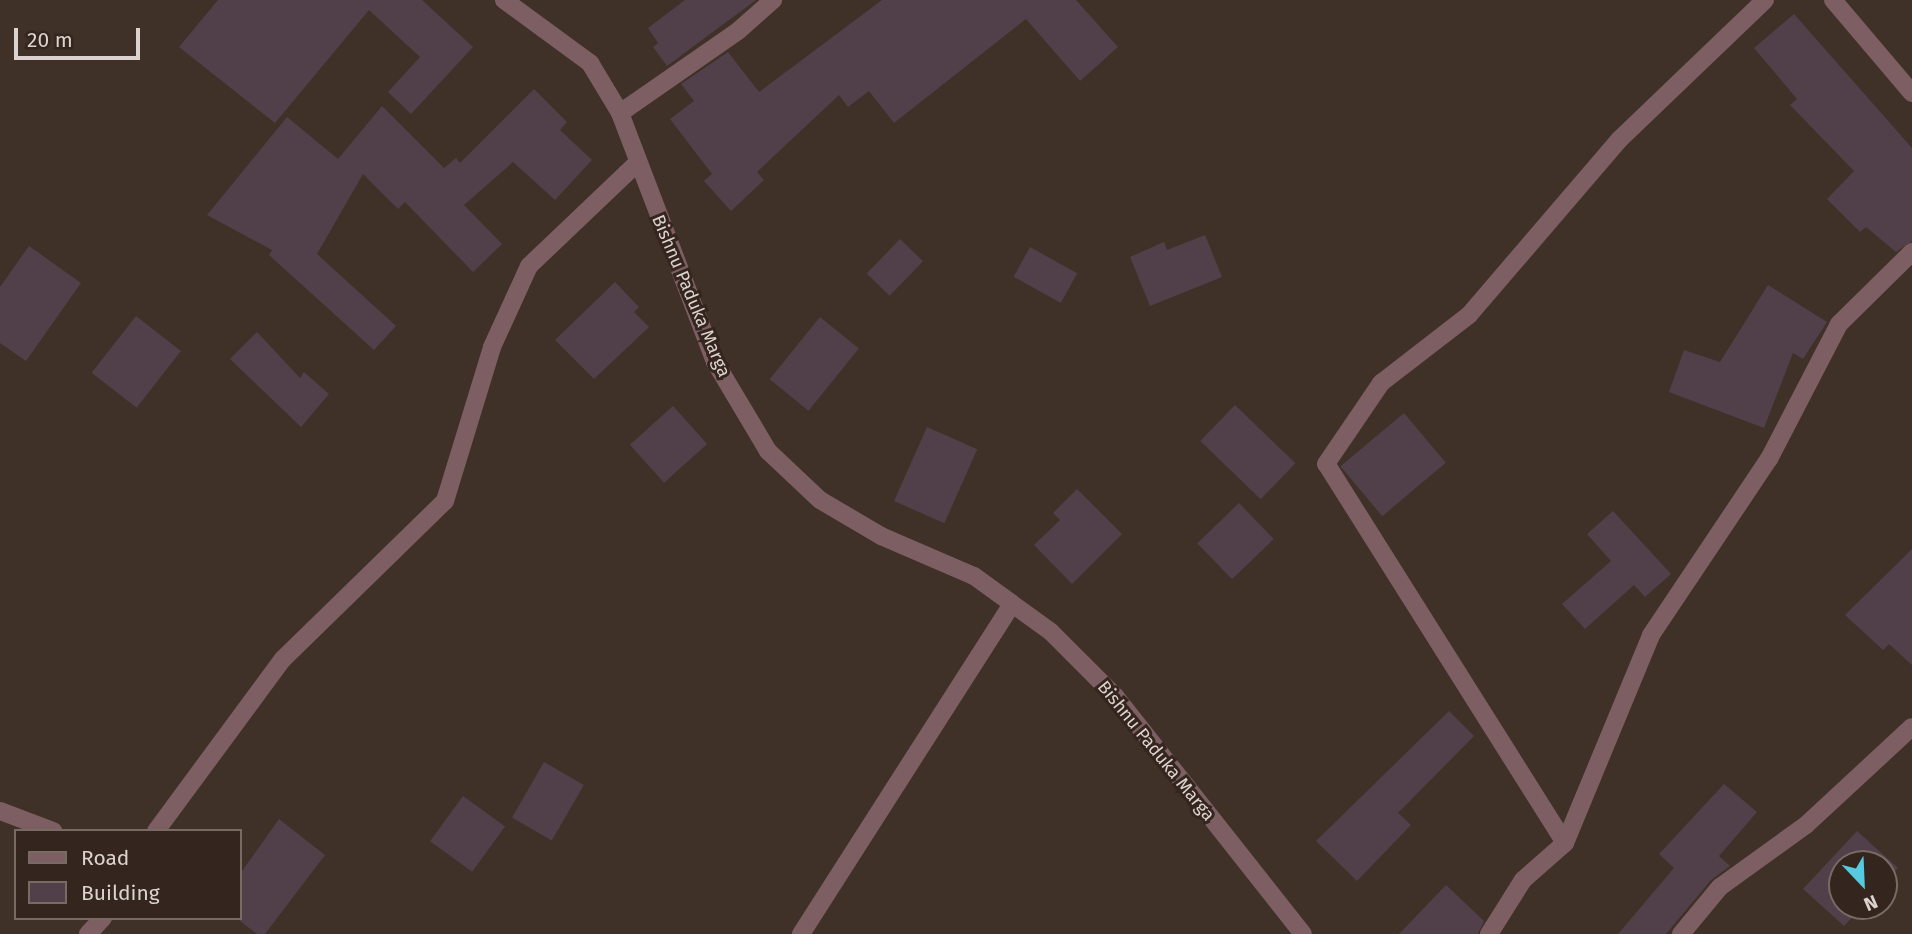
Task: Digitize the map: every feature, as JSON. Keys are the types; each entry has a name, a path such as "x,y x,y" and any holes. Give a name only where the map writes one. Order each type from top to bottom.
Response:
{"street":[{"name":"Bishnu Paduka Marga","path":"504,0 590,64 620,113 715,362 768,451 820,499 881,536 974,576 1051,632 1115,696 1303,934"},
{"path":"620,113 738,31 773,0"},
{"path":"1566,843 1326,464 1381,383 1469,315 1620,139 1765,0"},
{"path":"1833,0 1912,93"},
{"path":"157,829 283,659 445,500 492,347 529,266 637,163"},
{"path":"1489,934 1523,880 1566,843 1651,635 1769,459 1839,324 1912,252"},
{"path":"801,934 1012,604"},
{"path":"1681,934 1720,887 1806,825 1912,727"},
{"path":"0,811 49,829"},
{"path":"88,934 101,920"}],"building":[{"path":"218,0 422,0 473,47 411,114 388,92 420,57 369,10 275,123 179,47"},
{"path":"685,0 756,0 667,66 653,47 658,43 648,28"},
{"path":"882,0 1076,0 1118,47 1080,81 1026,19 894,123 869,91 848,107 839,95 757,172 764,180 731,211 704,181 712,174 670,119 694,101 681,84 728,52 759,92"},
{"path":"1794,14 1912,148 1912,241 1896,252 1866,227 1860,232 1827,199 1854,171 1790,105 1797,99 1754,48"},
{"path":"534,89 567,122 560,130 592,160 555,200 513,162 464,205 502,244 473,272 405,202 398,209 363,174 317,254 396,326 374,350 269,255 272,250 207,215 287,117 338,159 382,106 444,168 456,158 460,163"},
{"path":"1205,235 1222,277 1150,306 1130,257 1164,242 1167,250"},
{"path":"900,239 923,261 890,296 867,274"},
{"path":"29,246 81,283 26,361 0,343 0,287"},
{"path":"1030,247 1077,273 1061,303 1014,277"},
{"path":"615,282 639,307 634,312 649,327 594,379 555,340"},
{"path":"1768,285 1827,322 1803,359 1793,353 1764,428 1669,392 1684,350 1720,362"},
{"path":"136,316 181,351 137,408 92,373"},
{"path":"820,317 859,348 809,411 770,379"},
{"path":"257,332 300,378 304,372 329,394 301,427 230,359"},
{"path":"1235,405 1295,463 1261,499 1200,441"},
{"path":"673,406 707,444 664,483 630,445"},
{"path":"1404,413 1446,463 1382,516 1340,466"},
{"path":"927,427 977,449 944,523 894,501"},
{"path":"1077,489 1122,534 1072,584 1034,545 1060,520 1053,513"},
{"path":"1239,503 1274,539 1232,579 1197,543"},
{"path":"1613,511 1671,574 1645,597 1634,585 1585,629 1562,604 1611,561 1587,534"},
{"path":"1912,549 1912,665 1889,644 1883,650 1845,615"},
{"path":"1449,711 1474,736 1398,813 1411,825 1357,881 1316,841"},
{"path":"544,762 584,785 552,840 512,817"},
{"path":"1724,784 1757,812 1719,856 1730,866 1711,880 1666,934 1618,934 1674,868 1659,854"},
{"path":"463,796 505,827 472,872 430,841"},
{"path":"279,819 325,855 265,934 257,934 240,921 242,871"},
{"path":"1857,831 1878,850 1839,850"},
{"path":"1828,862 1828,912 1803,889"},
{"path":"1446,885 1484,921 1478,934 1399,934"},
{"path":"1837,920 1850,920 1844,926"}]}
